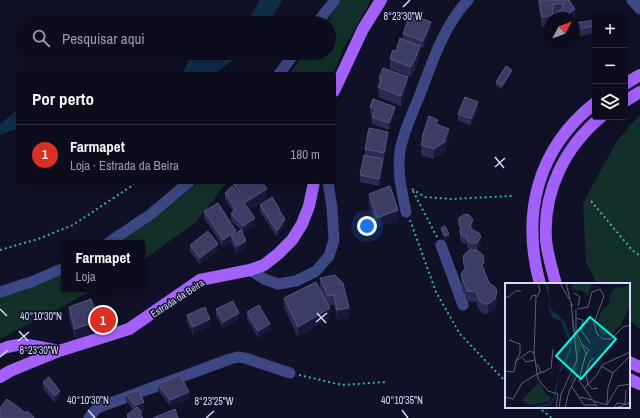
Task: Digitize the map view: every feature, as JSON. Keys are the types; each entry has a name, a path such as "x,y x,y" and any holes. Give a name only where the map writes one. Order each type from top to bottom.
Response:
{"main road":[{"path":"336,87 363,29 382,0"},
{"path":"628,82 640,75"},
{"path":"628,99 640,92"},
{"path":"540,283 532,241 533,205 537,188 544,169 564,135 592,106"},
{"path":"556,283 548,255 546,239 547,212 550,198 558,171 573,146 598,120"},
{"name":"Estrada da Beira","path":"0,377 10,371 59,352 129,329 200,280 250,270 264,265 292,240 302,224 309,206 314,184"},
{"path":"0,350 15,345 30,344 59,352"},
{"path":"23,367 29,355 30,344"},
{"path":"630,362 640,367"},
{"path":"630,379 640,384"}],"street":[{"path":"322,16 334,0"},
{"path":"406,212 399,178 400,151 405,133 444,34 455,16 468,0"},
{"path":"632,0 640,9"},
{"path":"281,72 290,60"},
{"path":"112,240 151,214 186,184"},
{"path":"250,270 264,279 278,284 296,281 316,271 329,256 334,240 332,208 328,184"},
{"path":"441,245 463,305"},
{"path":"0,292 31,282 61,269"},
{"path":"89,418 96,408 230,359 245,358 290,373"}],"path":[{"path":"399,178 412,189 425,197 450,199 512,196"},
{"path":"0,250 38,239 73,225 133,184"},
{"path":"412,189 441,245"},
{"path":"591,201 632,250 640,256"},
{"path":"406,212 436,292 460,334 505,381"},
{"path":"290,373 342,385 385,382"},
{"path":"539,408 552,418"}],"green space":[{"path":"342,0 371,0 345,46 334,72 291,72 299,60 336,60 336,16 331,16"},
{"path":"640,115 640,329 630,321 630,283 596,283 586,262 583,203 618,139"},
{"path":"196,184 225,184 196,222 145,259 145,240 122,240 139,229 179,199"},
{"path":"61,275 61,292 89,292 0,339 0,297 26,290"}],"water":[{"path":"260,0 282,0 273,16 250,16"},
{"path":"189,60 233,60 217,72 183,72"},
{"path":"16,111 16,129 0,135 0,124"}],"building":[{"path":"539,0 569,0 575,9 571,12 557,12 563,8 562,3 552,5 553,12 544,12 544,17 542,17"},
{"path":"410,14 431,22 423,41 403,34"},
{"path":"592,20 592,27 580,29 580,22"},
{"path":"400,38 420,46 411,67 390,59 393,50 396,51"},
{"path":"506,66 512,70 502,86 496,82"},
{"path":"383,68 408,77 401,96 378,87 382,79 379,78"},
{"path":"465,97 478,102 471,119 458,114"},
{"path":"373,99 395,107 389,123 372,117 375,109 370,107"},
{"path":"429,116 438,120 436,124 449,129 444,141 446,141 434,149 421,145"},
{"path":"369,128 388,132 384,153 365,149"},
{"path":"364,155 383,159 379,179 360,175"},
{"path":"234,184 263,184 267,189 246,202"},
{"path":"232,186 255,218 243,226 231,214 235,209 225,193"},
{"path":"390,186 398,210 377,218 369,194"},
{"path":"272,197 285,219 277,231 260,205"},
{"path":"218,203 236,231 223,240 204,211"},
{"path":"465,214 469,215 473,220 470,226 473,230 479,233 481,237 477,243 470,243 467,240 467,236 464,237 461,235 460,232 462,228 459,225 459,218"},
{"path":"445,226 449,234 445,236 441,228"},
{"path":"241,230 246,241 237,246 231,236"},
{"path":"208,231 218,244 200,258 190,245"},
{"path":"469,250 477,250 483,255 484,263 482,265 489,283 495,287 497,291 495,299 488,304 481,302 476,292 467,291 461,274 466,268 463,256"},
{"path":"335,275 343,283 349,308 337,310 334,295 327,296 320,278"},
{"path":"316,282 330,308 298,327 284,298"},
{"path":"91,299 96,315 93,316 95,322 75,329 69,307"},
{"path":"233,301 239,313 223,322 216,309"},
{"path":"259,305 270,324 258,331 247,312"},
{"path":"205,307 210,319 193,327 187,315"},
{"path":"180,375 189,392 170,400 158,384"},
{"path":"49,377 60,391 55,396 43,382"},
{"path":"138,390 144,402 135,406 126,394"},
{"path":"7,399 34,417 0,418 0,408"},
{"path":"137,407 142,412 140,414 143,418 127,418 129,417 127,415"},
{"path":"175,409 178,418 153,418"}],"place":[{"name":"Farmapet","path":"103,320"}]}
